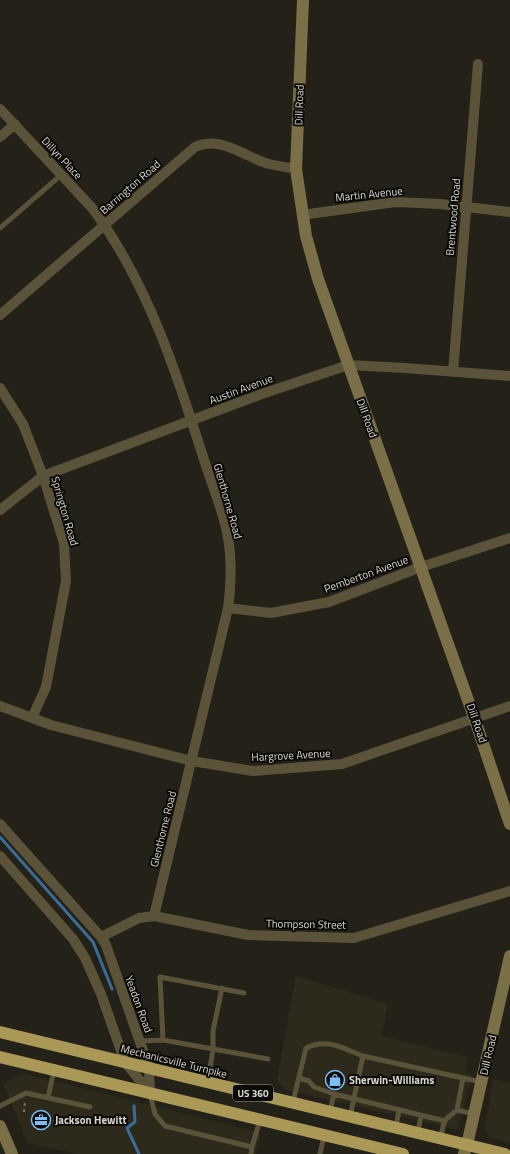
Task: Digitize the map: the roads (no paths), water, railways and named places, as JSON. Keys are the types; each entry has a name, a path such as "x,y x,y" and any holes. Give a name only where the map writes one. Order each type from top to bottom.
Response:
{"highway":[{"name":"Mechanicsville Turnpike","path":"0,1032 440,1138 465,1150 505,1154"},
{"name":"US 360","path":"0,1057 403,1154"}],"street":[{"name":"Dill Road","path":"303,0 296,169 306,236 318,279 348,366 421,567 510,824"},
{"name":"Brentwood Road","path":"453,372 478,64"},
{"name":"Dillyn Place","path":"0,109 93,209 105,225"},
{"path":"0,137 14,124"},
{"name":"Barrington Road","path":"0,315 166,171 201,144 219,143 269,164 296,169"},
{"name":"Martin Avenue","path":"302,215 395,202 510,212"},
{"name":"Glenthorne Road","path":"105,225 136,279 152,311 192,420 228,537 231,582 228,608 154,916"},
{"name":"Austin Avenue","path":"0,510 43,476 314,376 348,366 510,376"},
{"name":"Springton Road","path":"0,388 23,424 43,476 64,543 66,581 46,687 32,718"},
{"name":"Pemberton Avenue","path":"228,608 271,614 329,602 421,567 510,538"},
{"name":"Hargrove Avenue","path":"0,706 51,725 192,761 254,771 342,764 474,717 510,706"},
{"name":"Yeadon Road","path":"0,824 101,937 106,946 149,1068 150,1093"},
{"path":"0,856 73,939 101,994 125,1062 150,1093"},
{"name":"Thompson Street","path":"101,937 139,918 154,916 248,935 354,938 510,891"},
{"name":"Dill Road","path":"465,1150 510,956"},
{"path":"1,1133 12,1154"}],"lane":[{"path":"0,228 61,174"},
{"path":"163,1040 160,977 244,993"},
{"path":"208,1082 213,1049 213,1031 222,988"},
{"path":"140,1041 163,1040 268,1059"},
{"path":"293,1103 306,1048 316,1043 329,1043 363,1056 482,1082"},
{"path":"350,1117 363,1056"},
{"path":"48,1098 54,1070"},
{"path":"299,1078 309,1081 314,1087 334,1094 445,1121"},
{"path":"440,1138 445,1121 457,1110 463,1078"},
{"path":"0,1106 26,1093 90,1107"},
{"path":"150,1093 155,1114 165,1126 252,1146"},
{"path":"330,1112 334,1094"},
{"path":"396,1128 399,1110"},
{"path":"457,1110 474,1115"},
{"path":"418,1133 421,1116"},
{"path":"251,1154 260,1120"},
{"path":"320,1154 324,1135"}],"waterway":[{"path":"0,837 93,942 112,989"},
{"path":"134,1106 135,1122 127,1128 139,1154"}],"place":[{"name":"Sherwin-Williams","path":"335,1080"},
{"name":"Jackson Hewitt","path":"41,1120"}]}
